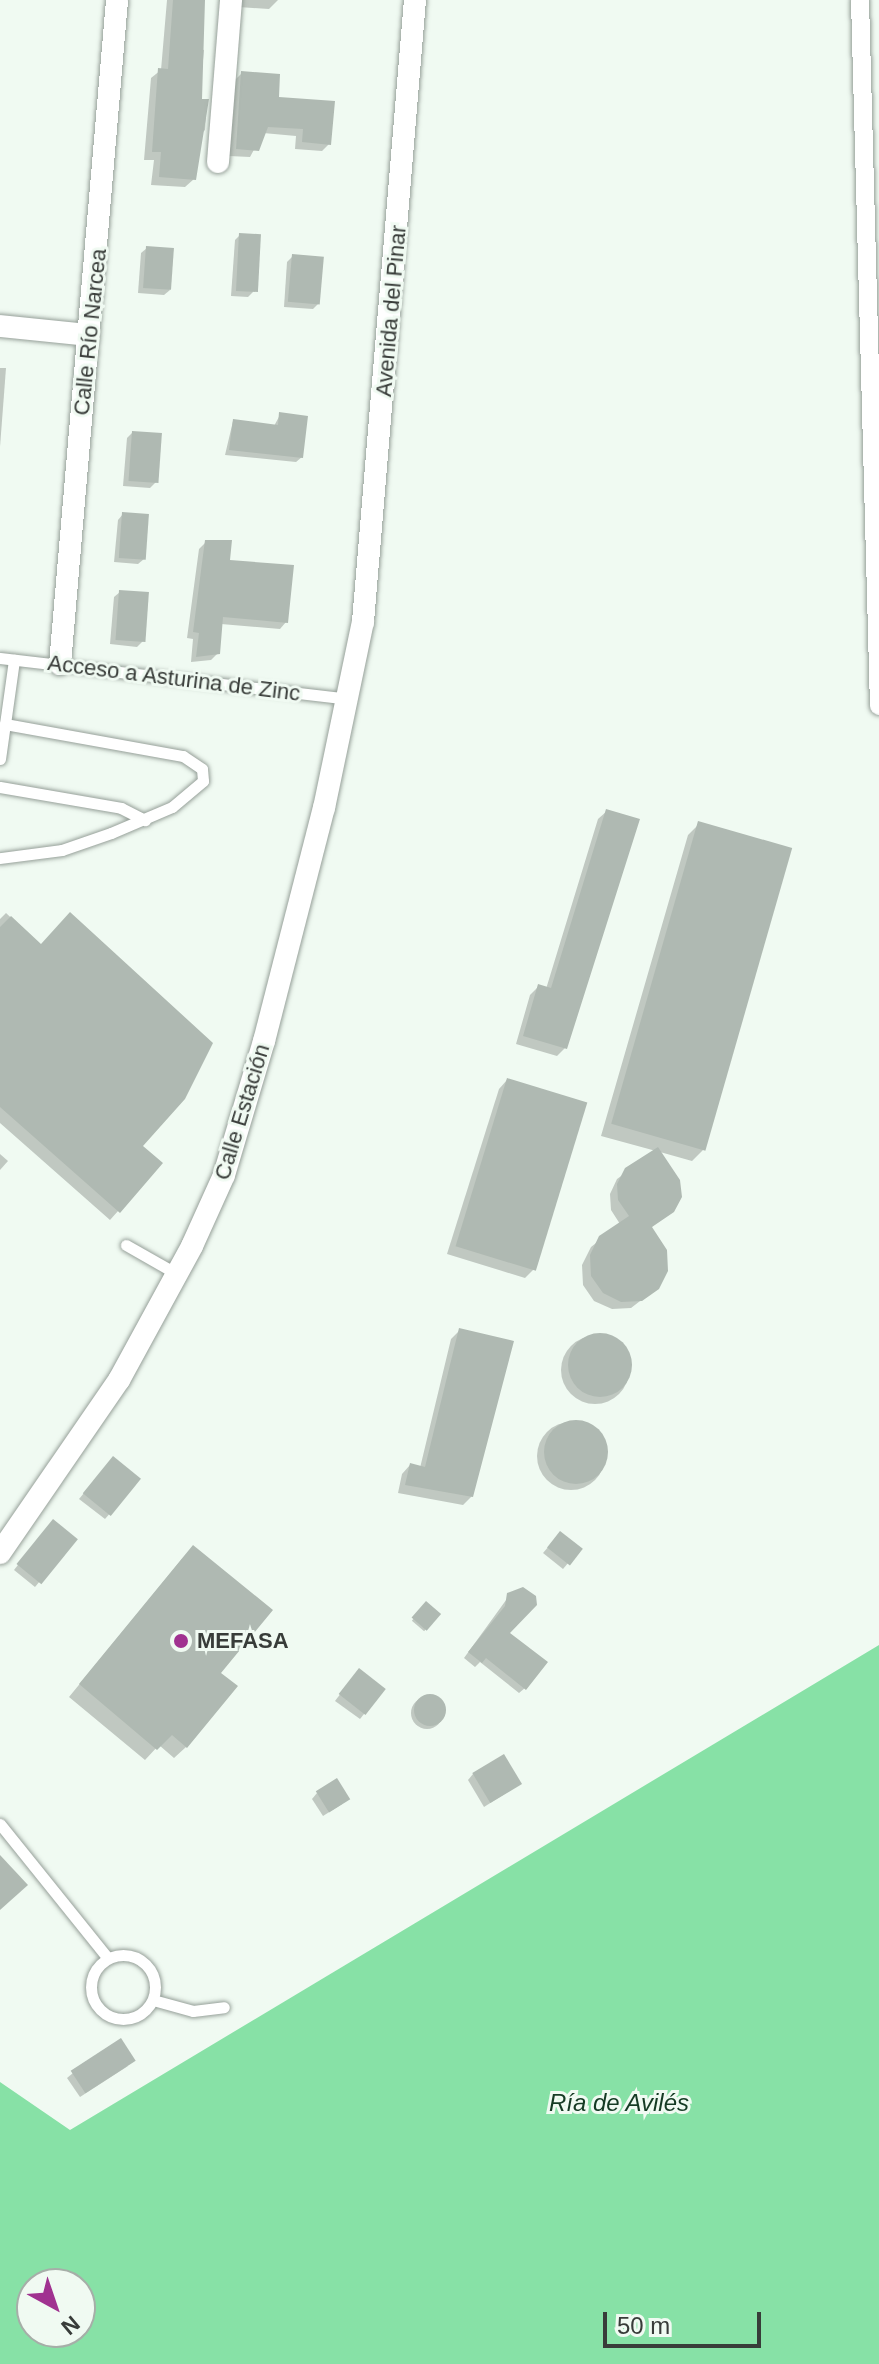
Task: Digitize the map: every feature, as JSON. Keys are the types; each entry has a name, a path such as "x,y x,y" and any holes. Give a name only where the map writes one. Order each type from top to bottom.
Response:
{"street":[{"name":"Calle Río Narcea","path":"60,664 117,0"},
{"path":"218,162 231,0"},
{"name":"Avenida del Pinar","path":"363,622 415,0"},
{"path":"860,0 879,706"},
{"path":"0,326 89,335"},
{"name":"Calle Estación","path":"0,1553 119,1380 207,1217 242,1119 348,699 363,622"}],"lane":[{"name":"Acceso a Asturina de Zinc","path":"0,658 348,699"},
{"path":"0,759 14,660"},
{"path":"0,858 62,850 145,820 198,790 202,769 194,760 5,724"},
{"path":"0,787 121,808 145,820"},
{"path":"126,1245 177,1274"},
{"path":"0,1824 106,1956"},
{"path":"127,1955 154,1977 153,2000 129,2019 102,2009 91,1993 91,1980 106,1956 127,1955"},
{"path":"153,2000 193,2011 224,2007"}],"water":[{"name":"Ría de Avilés","path":"879,1645 879,2364 0,2364 0,2082 70,2130"}],"building":[{"path":"173,0 205,0 202,99 209,99 196,180 159,177 161,152 152,152 158,68 168,69"},
{"path":"241,71 280,74 279,97 335,101 331,145 302,142 303,129 268,127 259,151 236,149"},
{"path":"239,233 261,234 258,292 236,291"},
{"path":"146,246 174,248 171,290 143,288"},
{"path":"292,254 324,257 320,305 288,302"},
{"path":"279,412 308,416 303,458 229,450 233,419 278,425"},
{"path":"132,431 162,433 158,483 129,481"},
{"path":"122,512 149,514 146,560 119,558"},
{"path":"205,540 232,540 230,560 294,565 288,623 223,617 220,654 196,657 199,633 193,632"},
{"path":"119,590 149,592 145,642 116,640"},
{"path":"606,809 640,819 567,1049 523,1036 538,984 551,988"},
{"path":"698,821 792,848 705,1151 611,1124"},
{"path":"70,912 213,1043 185,1099 143,1146 163,1163 120,1213 0,1107 0,927 11,916 41,944"},
{"path":"507,1078 587,1103 536,1271 456,1246"},
{"path":"658,1147 680,1180 682,1197 674,1212 652,1227 667,1250 668,1271 659,1289 642,1301 621,1302 603,1293 591,1276 590,1255 599,1236 629,1216 618,1200 617,1184 625,1168"},
{"path":"459,1328 514,1341 473,1497 405,1485 410,1463 425,1467"},
{"path":"600,1333 623,1342 632,1365 623,1388 600,1397 577,1388 568,1365 577,1342"},
{"path":"576,1420 588,1422 599,1429 606,1440 606,1464 599,1475 588,1482 576,1484 564,1482 553,1475 546,1464 544,1452 546,1440 553,1429 564,1422"},
{"path":"113,1456 141,1479 111,1516 83,1493"},
{"path":"53,1519 78,1539 41,1584 16,1564"},
{"path":"560,1531 583,1549 570,1565 547,1548"},
{"name":"MEFASA","path":"193,1545 273,1610 221,1673 238,1686 187,1748 172,1735 157,1750 79,1684"},
{"path":"523,1587 536,1596 537,1605 510,1633 548,1662 526,1690 486,1658 482,1663 468,1652 505,1606 507,1593"},
{"path":"426,1601 441,1614 427,1631 412,1618"},
{"path":"359,1668 386,1689 365,1715 339,1694"},
{"path":"430,1694 442,1698 446,1710 442,1722 430,1726 418,1722 414,1710 418,1698"},
{"path":"504,1754 522,1784 490,1803 472,1773"},
{"path":"337,1778 350,1799 329,1812 316,1791"},
{"path":"0,1855 28,1885 0,1910"},
{"path":"121,2038 136,2061 85,2093 71,2071"}],"place":[{"name":"MEFASA","path":"181,1641"}]}
